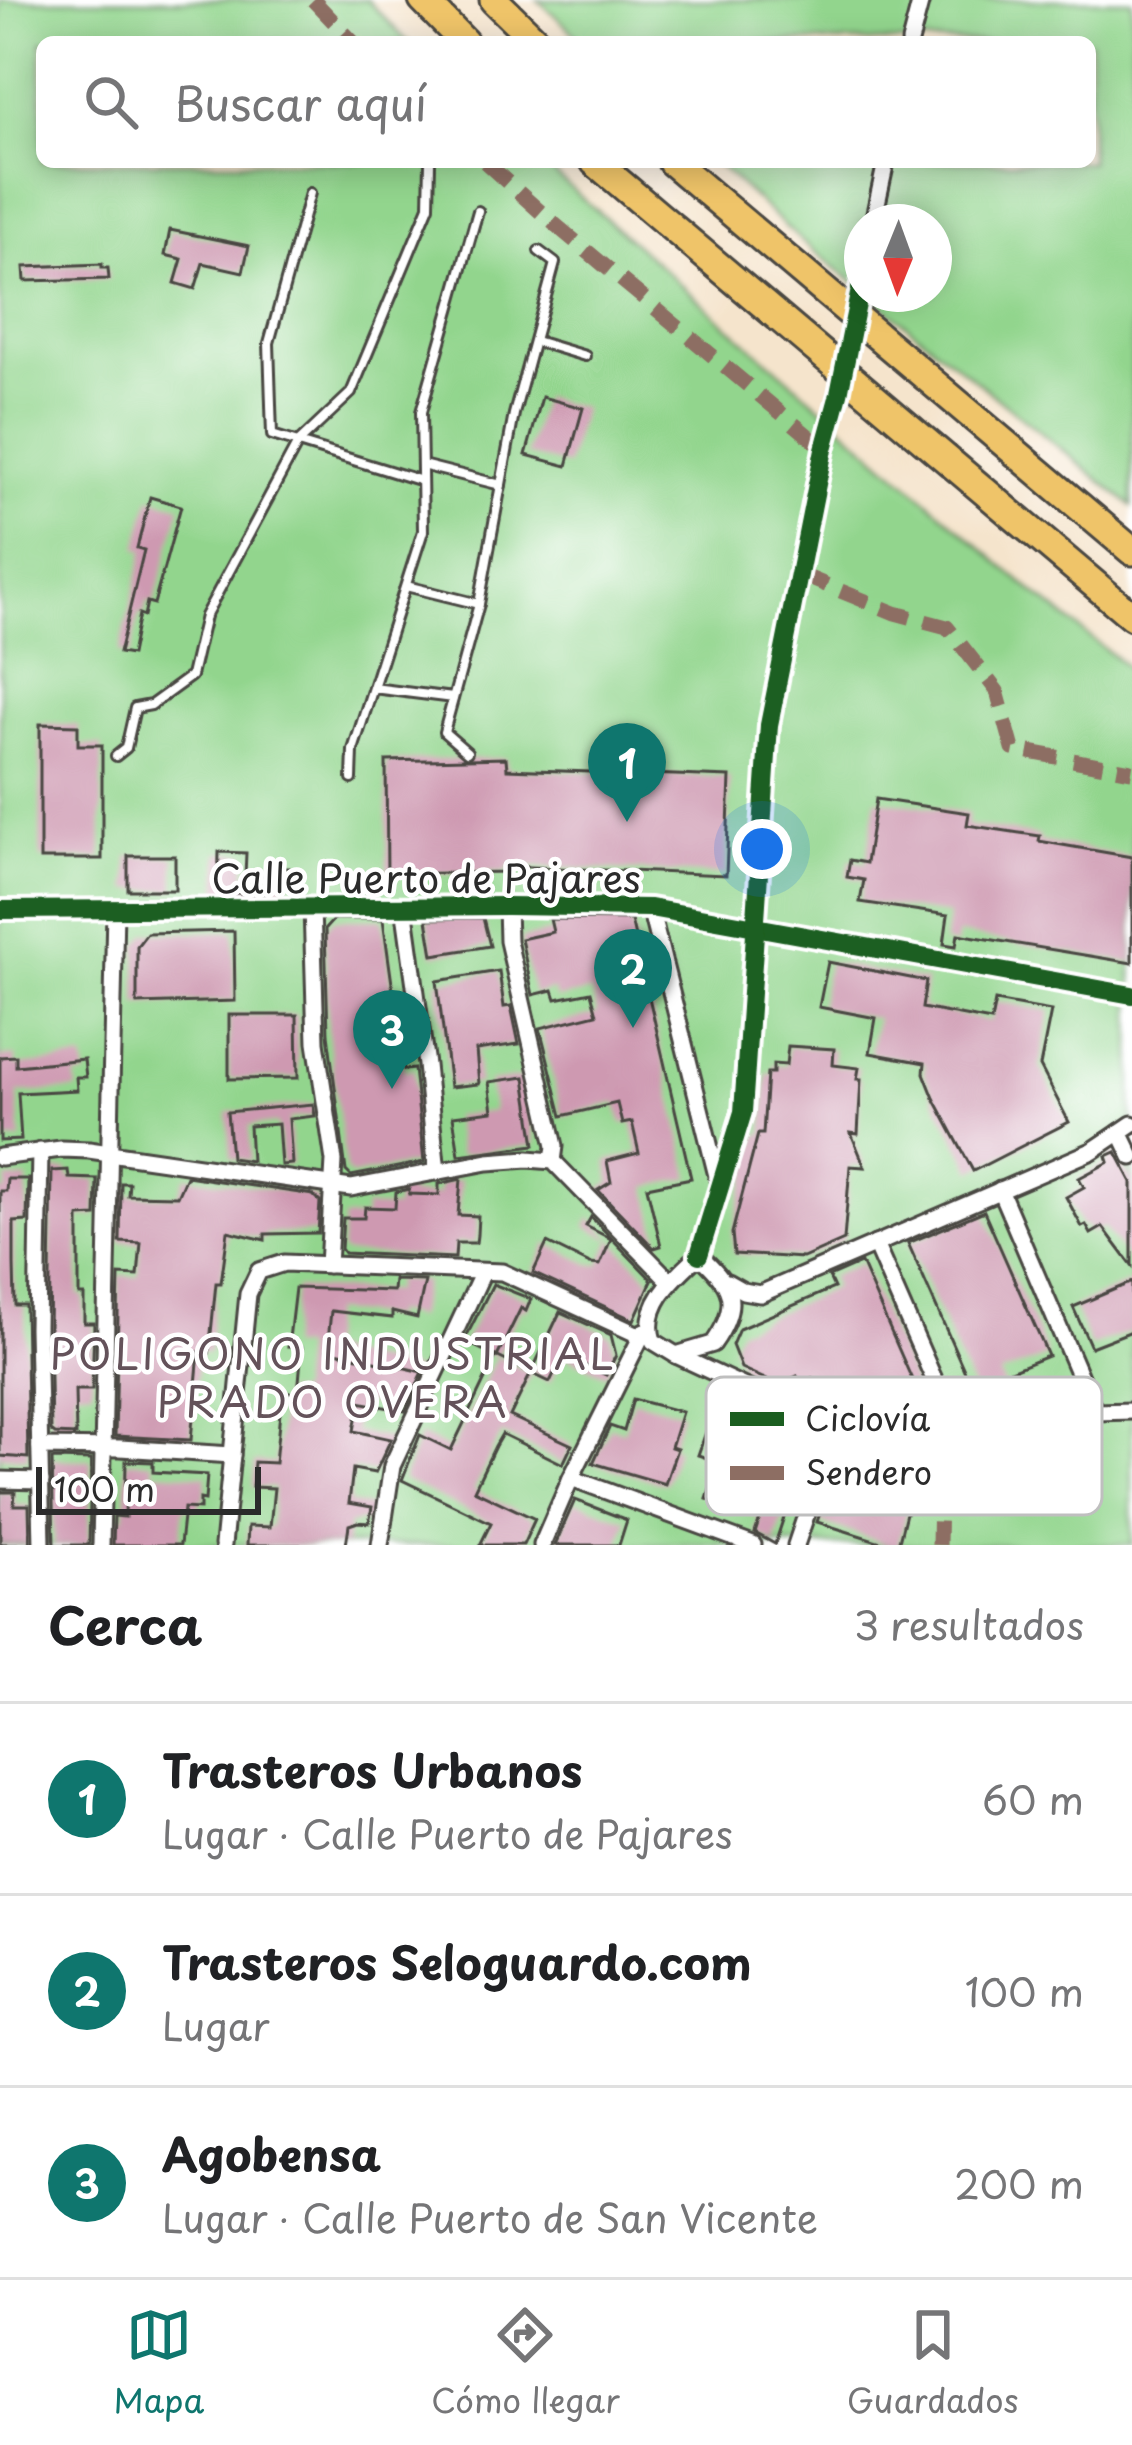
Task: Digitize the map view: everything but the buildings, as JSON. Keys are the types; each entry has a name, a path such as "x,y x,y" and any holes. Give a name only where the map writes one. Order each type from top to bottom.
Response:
{"highway":[{"path":"424,0 458,36"},
{"path":"494,0 532,36"},
{"path":"602,168 1132,616"},
{"path":"679,168 1132,551"}],"street":[{"path":"912,36 921,0"},
{"path":"878,204 885,168"},
{"path":"542,1545 670,1281 699,1255 742,1112 769,725 839,394"},
{"path":"404,906 437,1172"},
{"path":"507,906 508,941 556,1146 553,1161"},
{"path":"312,907 316,1042 334,1161 328,1265"},
{"path":"650,908 720,1189"},
{"name":"Calle Puerto de Pajares","path":"0,910 650,908 1132,995"},
{"path":"100,1545 115,909"},
{"path":"699,1255 742,1292 760,1294 1092,1151 1126,1128 1132,1157"},
{"path":"0,1157 89,1150 351,1188 488,1162 553,1161 670,1281"},
{"path":"40,1151 42,1545"},
{"path":"1000,1190 1080,1377"},
{"path":"874,1244 933,1377"},
{"path":"223,1545 248,1294 259,1271 284,1263 502,1272 645,1328 669,1352 723,1377"},
{"path":"380,1545 392,1466 483,1272"},
{"path":"713,1344 728,1317 727,1282"},
{"path":"629,1360 643,1350 669,1352 713,1344"},
{"path":"713,1344 726,1377"},
{"path":"1102,1412 1132,1411"},
{"path":"40,1448 232,1454"},
{"path":"571,1478 753,1545"},
{"path":"0,1480 41,1481"},
{"path":"796,1545 806,1515"}],"lane":[{"path":"116,756 126,748 135,708 151,705 191,676 205,616 298,443 351,393 429,206 430,168"},
{"path":"310,193 269,344 272,435 422,481"},
{"path":"352,778 353,750 423,531 421,412 478,211"},
{"path":"467,752 444,732 479,604 514,414 555,263 539,251"},
{"path":"535,340 585,356"},
{"path":"422,465 501,485"},
{"path":"406,586 479,604"},
{"path":"373,688 453,698"}],"green space":[{"path":"0,0 367,0 402,36 36,36 36,168 548,168 1015,577 1132,671 1132,1545 0,1545"},
{"path":"538,0 1132,0 1132,506 890,312 952,312 952,204 844,204 844,275 722,168 1096,168 1096,36 577,36"}],"tunnel":[{"path":"843,375 855,317"}],"marked path":[{"path":"313,0 347,36"},
{"path":"492,168 824,449"},
{"path":"799,574 895,613 947,627 997,691 1013,749 1132,771"},
{"path":"939,1545 940,1515"}],"cycle path":[{"path":"699,1255 743,1112 769,725 855,312"},
{"path":"0,910 650,908 1132,995"}],"place":[{"name":"Trasteros Urbanos","path":"627,822"},
{"name":"Trasteros Seloguardo.com","path":"633,1028"},
{"name":"Agobensa","path":"392,1089"}],"district":[{"name":"POLIGONO INDUSTRIAL PRADO OVERA","path":"333,1376"}]}
